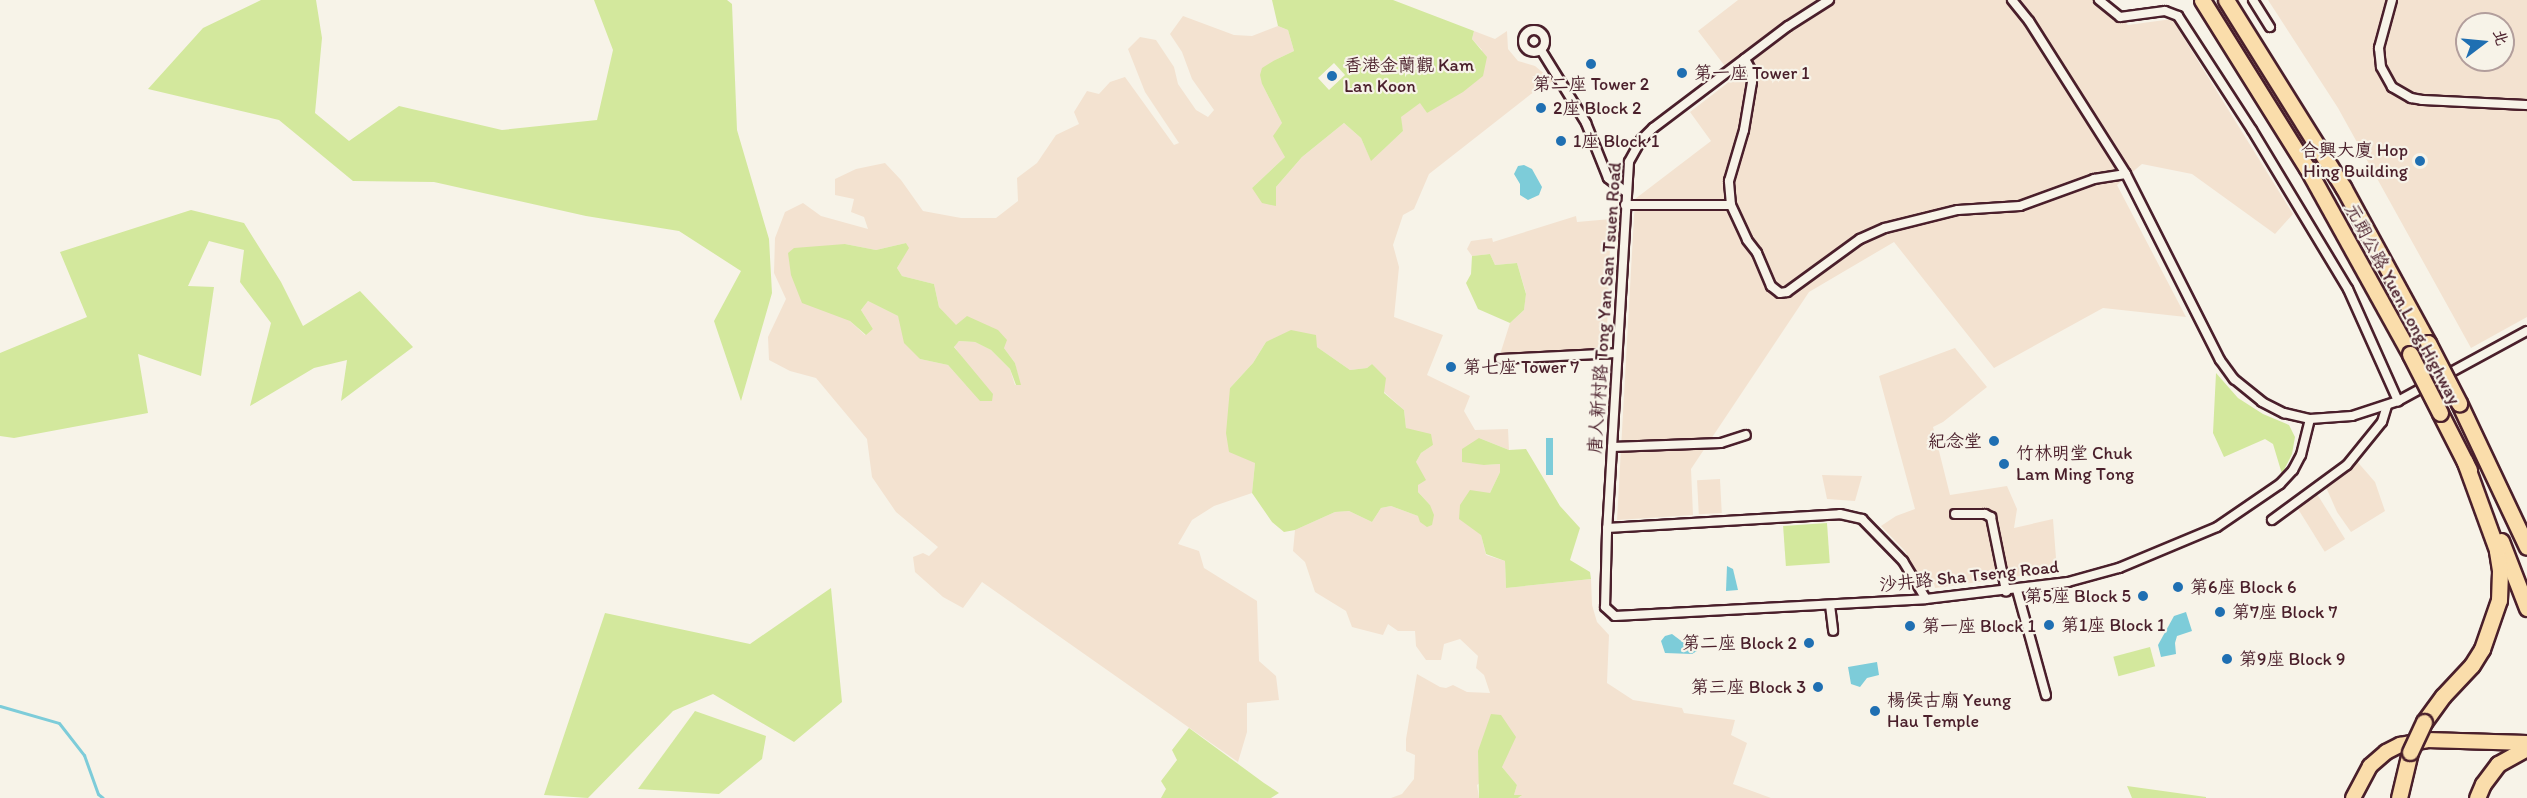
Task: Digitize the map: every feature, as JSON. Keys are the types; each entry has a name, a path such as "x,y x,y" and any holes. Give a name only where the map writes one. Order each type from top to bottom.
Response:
{"highway":[{"name":"元朗公路 Yuen Long Highway","path":"2202,0 2307,168 2410,354 2492,518 2527,608"},
{"name":"元朗公路 Yuen Long Highway","path":"2226,0 2343,187 2459,403 2527,547"},
{"path":"2399,798 2410,752 2424,722 2443,696 2472,665 2482,649 2499,600 2500,570 2497,550 2465,462"},
{"path":"2477,798 2482,784 2498,764 2527,748"}],"main road":[{"path":"2354,798 2361,779 2370,766 2386,752 2400,745 2427,740 2527,743"}],"street":[{"name":"唐人新村路 Tong Yan San Tsuen Road","path":"1605,607 1607,528 1629,162 1646,134 1788,26 1829,0"},
{"path":"2012,0 2029,21 2126,174 2226,369 2242,388 2262,402 2284,413 2310,419 2338,419 2387,406 2527,330"},
{"path":"2099,0 2120,17 2165,11 2178,16 2258,139 2348,289 2398,401"},
{"path":"2253,0 2270,27"},
{"path":"2392,0 2379,48 2381,67 2392,87 2411,98 2422,100 2527,105"},
{"path":"1541,50 1586,123 1608,178 1626,192"},
{"path":"1744,59 1751,70 1752,82 1744,130 1729,181 1731,205 1747,240 1757,253 1771,286 1780,293 1788,292 1860,239 1885,228 1958,210 2020,206 2094,179 2126,174"},
{"path":"1625,205 1731,205"},
{"path":"1500,359 1617,353"},
{"path":"2272,520 2347,465 2382,422 2387,406"},
{"name":"沙井路 Sha Tseng Road","path":"1605,607 1615,616 1622,617 1926,599 2017,590 2068,582 2119,568 2222,524 2287,478 2301,455 2310,419"},
{"path":"1612,447 1721,443 1746,435"},
{"path":"1607,528 1840,514 1862,519 1904,561 1926,599"},
{"path":"1955,514 1985,514 1991,517 2006,591"},
{"path":"2017,590 2046,695"},
{"path":"1830,605 1833,631"}],"shaded area":[{"path":"1738,0 2103,0 2128,25 2172,19 2293,214 2275,234 2192,174 2142,164 2117,185 2186,317 2103,308 1994,368 1894,242 1809,292 1691,469 1693,515 1617,520 1635,199 1711,141 1690,112 1734,78 1698,31"},
{"path":"2268,0 2527,0 2527,317 2471,348 2338,108"},
{"path":"1183,16 1234,35 1252,36 1278,26 1288,30 1294,51 1275,60 1262,84 1282,123 1285,157 1252,188 1276,206 1276,187 1302,157 1344,123 1361,138 1371,160 1403,131 1400,117 1420,102 1427,113 1482,50 1472,39 1474,31 1495,39 1507,31 1508,49 1518,61 1535,66 1553,81 1531,94 1429,174 1414,209 1403,215 1393,245 1399,267 1394,317 1443,335 1427,375 1470,396 1464,411 1475,430 1508,429 1509,450 1479,438 1484,465 1500,464 1500,472 1490,493 1481,535 1486,555 1505,561 1506,588 1591,579 1592,605 1597,622 1609,635 1607,683 1633,700 1682,708 1684,713 1735,720 1731,735 1747,743 1733,784 1771,798 1518,798 1521,796 1514,795 1517,785 1502,767 1477,785 1479,798 1391,798 1402,794 1414,779 1415,755 1406,751 1406,739 1417,674 1440,687 1446,688 1453,685 1467,692 1490,693 1484,675 1476,668 1478,656 1460,639 1444,644 1441,660 1426,660 1416,646 1415,631 1398,631 1388,624 1383,635 1352,627 1346,611 1315,592 1305,562 1293,551 1295,530 1335,512 1349,511 1372,522 1381,508 1391,506 1418,516 1430,505 1418,492 1416,462 1421,453 1433,445 1406,428 1404,410 1384,392 1372,364 1367,368 1350,370 1317,347 1266,342 1253,363 1230,388 1255,463 1252,493 1214,506 1192,520 1178,544 1199,551 1204,568 1257,601 1259,661 1276,676 1279,700 1247,703 1247,732 1238,762 982,582 963,608 943,597 915,572 913,557 923,553 929,556 938,547 896,512 872,477 867,439 816,378 790,371 769,360 768,337 786,299 774,273 775,238 785,212 803,203 821,216 868,229 864,217 851,212 854,199 835,195 835,179 856,169 885,163 901,180 923,211 961,218 996,218 1018,201 1017,178 1037,163 1056,135 1079,124 1074,112 1087,91 1099,94 1110,82 1125,77 1174,145 1179,143 1145,92 1128,49 1140,37 1156,40 1174,67 1178,84 1196,110 1208,117 1214,110 1192,79 1182,52 1170,34","holes":["906,243 908,248 897,268 902,276 934,284 939,307 956,326 1004,348 1015,363 1020,385 1015,385 1010,369 991,350 975,342 959,341 954,346 968,367 966,385 948,365 920,359 898,316 868,301 861,310 873,329 865,335 850,321 845,244 876,250"]},
{"path":"1576,216 1577,222 1611,219 1606,359 1602,357 1497,364 1510,323 1524,310 1526,293 1517,263 1495,265 1490,254 1472,256 1467,249 1471,241 1492,238 1493,242"},
{"path":"1955,348 1987,387 1943,422 1933,427 1950,495 2007,486 2017,509 2014,528 2053,519 2057,571 1935,588 1934,584 1924,585 1905,551 1881,526 1896,516 1915,509 1879,376"},
{"path":"2355,459 2375,482 2385,511 2351,532 2337,512 2325,485"},
{"path":"1822,475 1862,476 1855,501 1827,499"},
{"path":"1720,479 1722,513 1699,514 1697,480"},
{"path":"2317,494 2345,539 2325,552 2297,507"}],"green space":[{"path":"261,0 316,0 322,38 315,113 349,141 399,106 502,130 597,120 613,50 594,0 727,0 732,4 737,130 769,239 772,293 741,401 714,321 741,271 679,231 586,216 434,182 353,181 279,120 148,89 203,28"},
{"path":"1272,0 1393,0 1474,31 1472,39 1487,57 1483,76 1463,92 1427,113 1420,103 1401,117 1403,131 1371,161 1361,138 1344,123 1302,157 1276,187 1276,206 1262,203 1252,188 1285,157 1273,136 1282,123 1262,84 1260,75 1262,68 1294,51 1288,30 1278,26","holes":["1334,63 1345,75 1329,90 1318,78"]},
{"path":"191,210 244,223 281,282 303,326 360,291 413,347 341,401 347,360 314,368 250,406 271,323 240,282 244,250 209,241 188,286 214,287 201,376 138,354 148,413 14,438 0,436 0,353 87,317 60,252"},
{"path":"906,243 909,248 897,268 902,276 934,284 939,307 956,325 967,316 998,330 1007,340 1004,348 1015,363 1021,385 1016,385 1010,369 991,350 975,342 959,341 954,347 993,394 992,401 980,401 948,365 920,359 904,343 898,316 868,301 861,310 873,329 866,335 850,321 802,303 791,275 788,253 794,248 845,244 876,250"},
{"path":"1490,254 1495,265 1517,263 1526,294 1524,310 1510,323 1478,309 1466,283 1471,274 1472,256"},
{"path":"1291,330 1316,335 1317,347 1350,370 1367,368 1372,364 1386,378 1384,393 1404,410 1406,428 1431,434 1433,445 1421,453 1416,462 1426,480 1418,485 1418,492 1430,505 1434,515 1432,525 1427,527 1420,522 1418,516 1391,506 1381,508 1372,522 1349,511 1335,512 1295,530 1284,532 1272,522 1252,493 1255,463 1229,452 1226,433 1230,388 1253,363 1266,342"},
{"path":"2216,373 2238,398 2263,414 2289,425 2295,437 2292,454 2282,474 2273,444 2265,439 2224,457 2213,433"},
{"path":"1479,438 1509,450 1526,449 1560,506 1580,528 1570,560 1590,572 1591,579 1506,588 1505,561 1486,554 1481,535 1459,519 1460,505 1470,490 1490,493 1500,472 1500,464 1484,465 1462,462 1462,449"},
{"path":"1827,523 1830,563 1786,566 1783,526"},
{"path":"831,588 842,702 794,742 713,694 673,711 588,798 544,795 605,613 750,644"},
{"path":"2150,647 2155,666 2118,676 2113,657"},
{"path":"695,711 766,736 762,759 719,794 638,789"},
{"path":"1491,714 1501,715 1516,737 1502,767 1517,785 1514,795 1522,795 1518,798 1479,798 1478,751"},
{"path":"1189,728 1279,793 1271,798 1161,798 1166,789 1161,781 1177,760 1172,750"},
{"path":"2127,786 2206,797 2206,798 2132,798"}],"water":[{"path":"1524,165 1532,169 1542,187 1539,195 1528,200 1520,195 1520,184 1514,174 1518,166"},
{"path":"1546,438 1553,438 1553,475 1546,475"},
{"path":"1727,566 1733,569 1738,590 1726,591"},
{"path":"2186,612 2192,631 2177,636 2176,654 2161,657 2158,645 2174,616"},
{"path":"1672,634 1684,643 1695,644 1697,651 1692,654 1665,653 1661,641 1665,636"},
{"path":"1877,662 1879,675 1867,678 1860,687 1851,684 1848,667"}],"waterway":[{"path":"0,706 59,723 84,755 98,794 103,798"}],"place":[{"name":"第二座 Tower 2","path":"1591,64"},
{"name":"第一座 Tower 1","path":"1682,73"},
{"name":"香港金蘭觀 Kam Lan Koon","path":"1332,76"},
{"name":"2座 Block 2","path":"1541,108"},
{"name":"1座 Block 1","path":"1561,141"},
{"name":"合興大廈 Hop Hing Building","path":"2420,161"},
{"name":"第七座 Tower 7","path":"1451,367"},
{"name":"紀念堂","path":"1994,441"},
{"name":"竹林明堂 Chuk Lam Ming Tong","path":"2004,464"},
{"name":"第6座 Block 6","path":"2178,587"},
{"name":"第5座 Block 5","path":"2143,596"},
{"name":"第7座 Block 7","path":"2220,612"},
{"name":"第1座 Block 1","path":"2049,625"},
{"name":"第一座 Block 1","path":"1910,626"},
{"name":"第二座 Block 2","path":"1809,643"},
{"name":"第9座 Block 9","path":"2227,659"},
{"name":"第三座 Block 3","path":"1818,687"},
{"name":"楊侯古廟 Yeung Hau Temple","path":"1875,711"}]}
